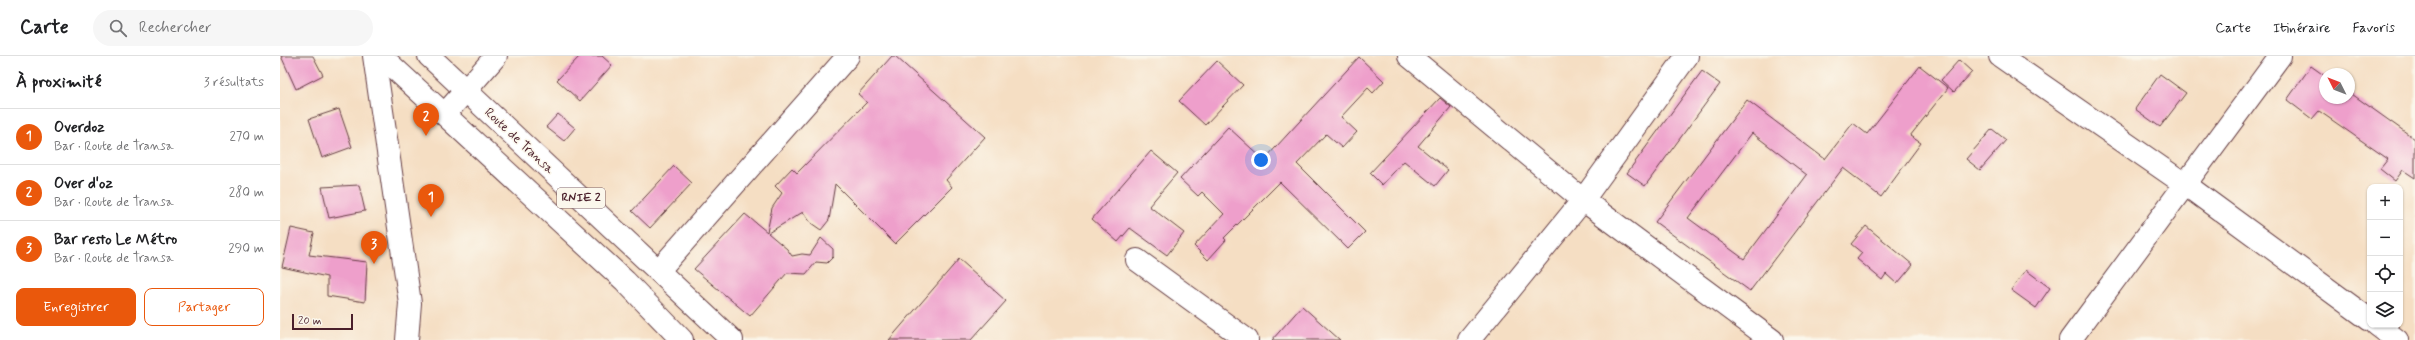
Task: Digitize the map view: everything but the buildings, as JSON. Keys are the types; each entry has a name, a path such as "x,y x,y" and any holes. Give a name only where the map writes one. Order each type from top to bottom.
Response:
{"street":[{"path":"374,56 410,302 406,340"},
{"name":"RNIE 2","path":"381,56 625,281 682,340"},
{"name":"Route de Transa","path":"429,56 732,340"},
{"path":"445,114 496,56"},
{"path":"659,270 848,56"},
{"path":"1409,56 1583,200 1772,340"},
{"path":"1469,340 1583,200 1687,56"},
{"path":"2000,56 2186,185 2367,318"},
{"path":"2070,340 2280,56"},
{"path":"1137,260 1247,340"},
{"path":"2381,328 2397,340"}],"place":[{"name":"Over d'oz","path":"426,136"},
{"name":"Overdoz","path":"431,217"},
{"name":"Bar resto Le Métro","path":"374,264"}]}
